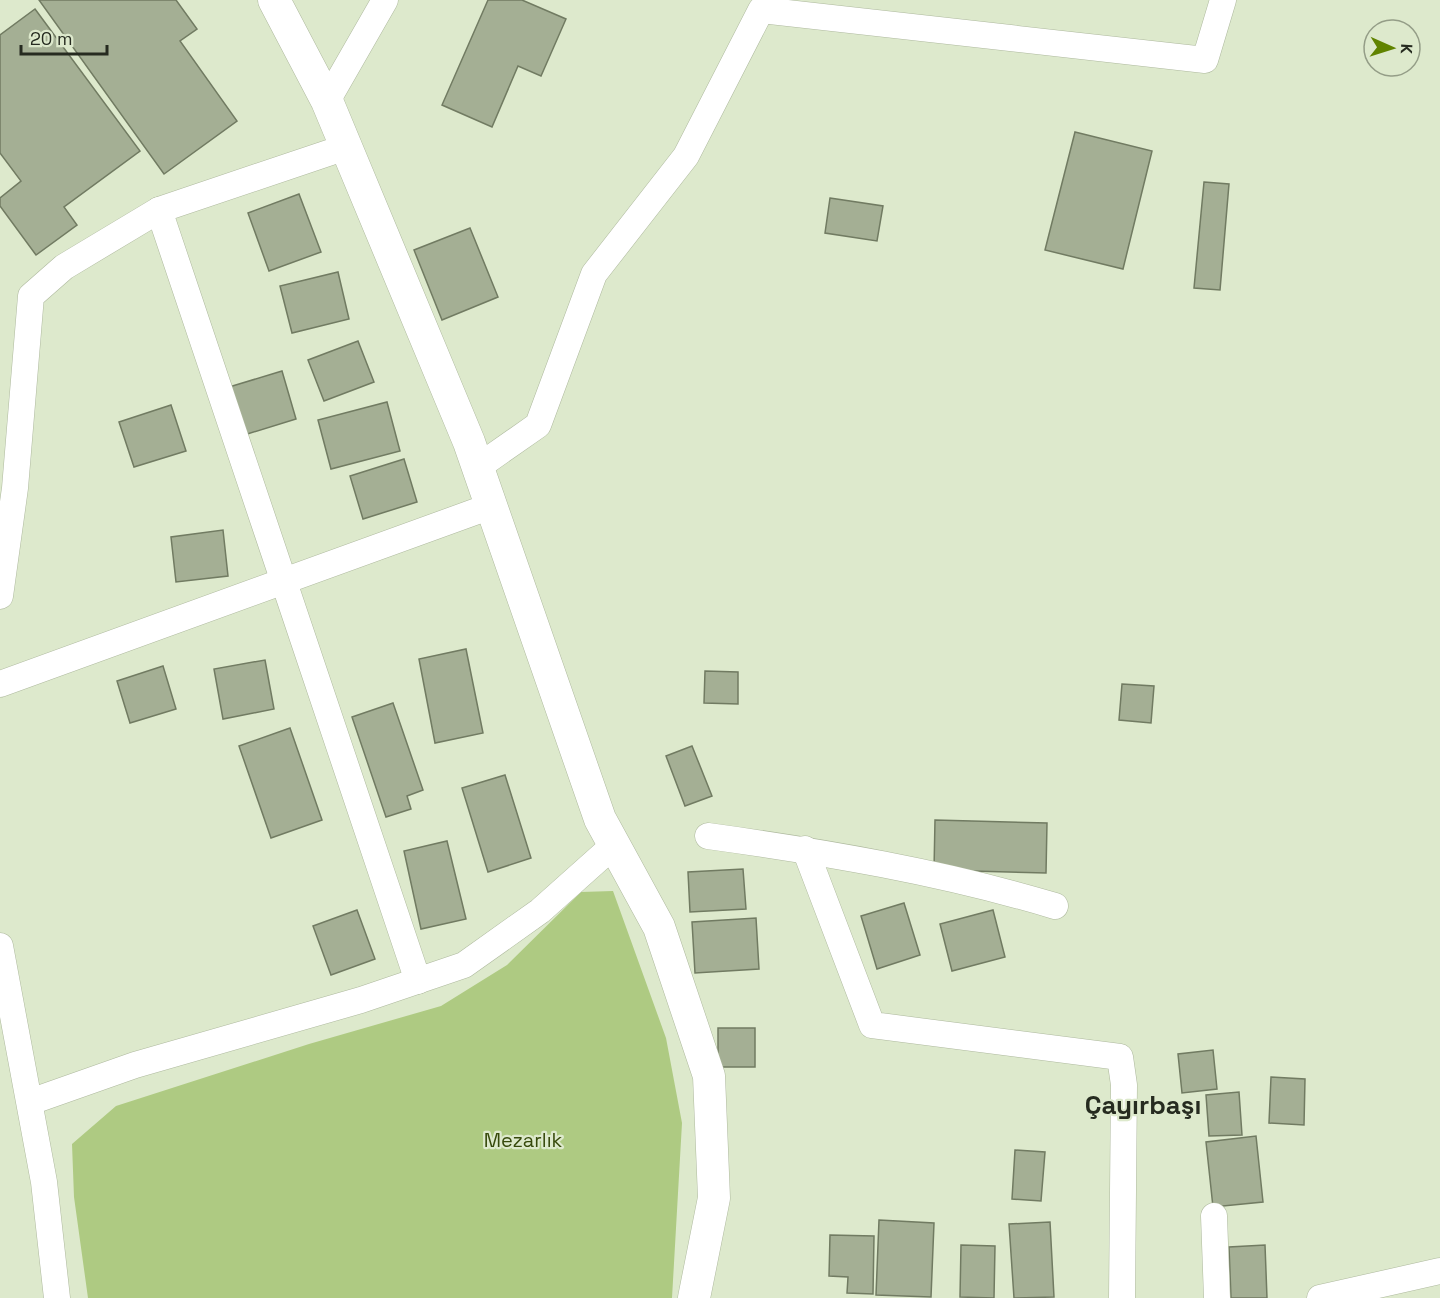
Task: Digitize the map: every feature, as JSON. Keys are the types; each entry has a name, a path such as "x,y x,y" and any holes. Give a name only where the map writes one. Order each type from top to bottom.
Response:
{"street":[{"path":"274,0 327,101 477,467 600,819 659,927 709,1076 714,1198 701,1297"},
{"path":"327,101 385,0"},
{"path":"477,467 538,425 594,274 686,156 761,5 1205,60 1223,0"},
{"path":"0,596 15,488 31,296 64,267 159,210 346,147"},
{"path":"159,210 418,981"},
{"path":"0,684 491,506"},
{"path":"708,836 805,849 1000,890 1055,906"},
{"path":"30,1102 135,1065 361,1000 464,965 540,911 614,845"},
{"path":"805,849 872,1025 1120,1057 1124,1085 1122,1298"},
{"path":"0,946 44,1182 57,1298"},
{"path":"1214,1216 1217,1298"},
{"path":"1320,1298 1440,1271"}],"green space":[{"name":"Mezarlık","path":"613,891 666,1038 682,1123 672,1298 88,1298 74,1197 72,1144 116,1106 309,1044 441,1006 507,965 581,892"}],"building":[{"path":"39,0 176,0 197,29 180,41 237,121 164,174"},
{"path":"488,0 522,0 566,19 541,76 518,66 492,127 442,105"},
{"path":"35,9 140,151 64,207 77,225 36,255 0,206 0,198 21,181 0,153 0,35"},
{"path":"1075,132 1152,151 1123,269 1045,250"},
{"path":"1204,182 1229,184 1220,290 1194,288"},
{"path":"299,194 321,252 269,271 248,213"},
{"path":"830,198 883,206 877,241 825,233"},
{"path":"470,228 498,297 442,320 414,250"},
{"path":"338,272 349,319 292,333 280,286"},
{"path":"358,341 374,382 324,401 308,360"},
{"path":"282,371 296,419 244,435 229,387"},
{"path":"387,402 400,451 331,469 318,420"},
{"path":"171,405 186,451 134,467 119,422"},
{"path":"404,459 417,502 363,519 350,476"},
{"path":"223,530 228,576 176,582 171,537"},
{"path":"466,649 483,733 435,743 419,659"},
{"path":"265,660 274,709 223,719 214,669"},
{"path":"163,666 176,709 130,723 117,681"},
{"path":"705,671 738,672 738,704 704,703"},
{"path":"1122,684 1154,686 1151,723 1119,720"},
{"path":"393,703 423,790 407,796 411,809 386,817 352,717"},
{"path":"290,728 322,820 271,838 239,746"},
{"path":"692,746 712,796 685,806 666,756"},
{"path":"505,775 531,858 488,872 462,788"},
{"path":"935,820 1047,823 1046,873 934,870"},
{"path":"447,841 466,919 421,929 404,851"},
{"path":"743,869 746,909 690,912 688,872"},
{"path":"904,903 920,955 877,969 861,916"},
{"path":"357,910 375,959 331,975 313,926"},
{"path":"993,910 1005,957 952,971 940,924"},
{"path":"756,918 759,969 695,973 692,922"},
{"path":"718,1028 755,1028 755,1067 718,1067"},
{"path":"1213,1050 1217,1089 1182,1093 1178,1054"},
{"path":"1271,1077 1305,1079 1304,1125 1269,1123"},
{"path":"1239,1092 1242,1135 1209,1136 1206,1095"},
{"path":"1256,1136 1263,1202 1213,1207 1206,1142"},
{"path":"1015,1150 1045,1152 1041,1201 1012,1199"},
{"path":"879,1220 934,1223 931,1297 876,1295"},
{"path":"1050,1222 1054,1297 1014,1298 1009,1224"},
{"path":"830,1235 874,1236 873,1294 847,1293 848,1277 829,1276"},
{"path":"961,1245 995,1246 994,1298 960,1297"},
{"path":"1265,1245 1267,1298 1231,1298 1229,1247"}],"district":[{"name":"Çayırbaşı","path":"1143,1105"}]}
